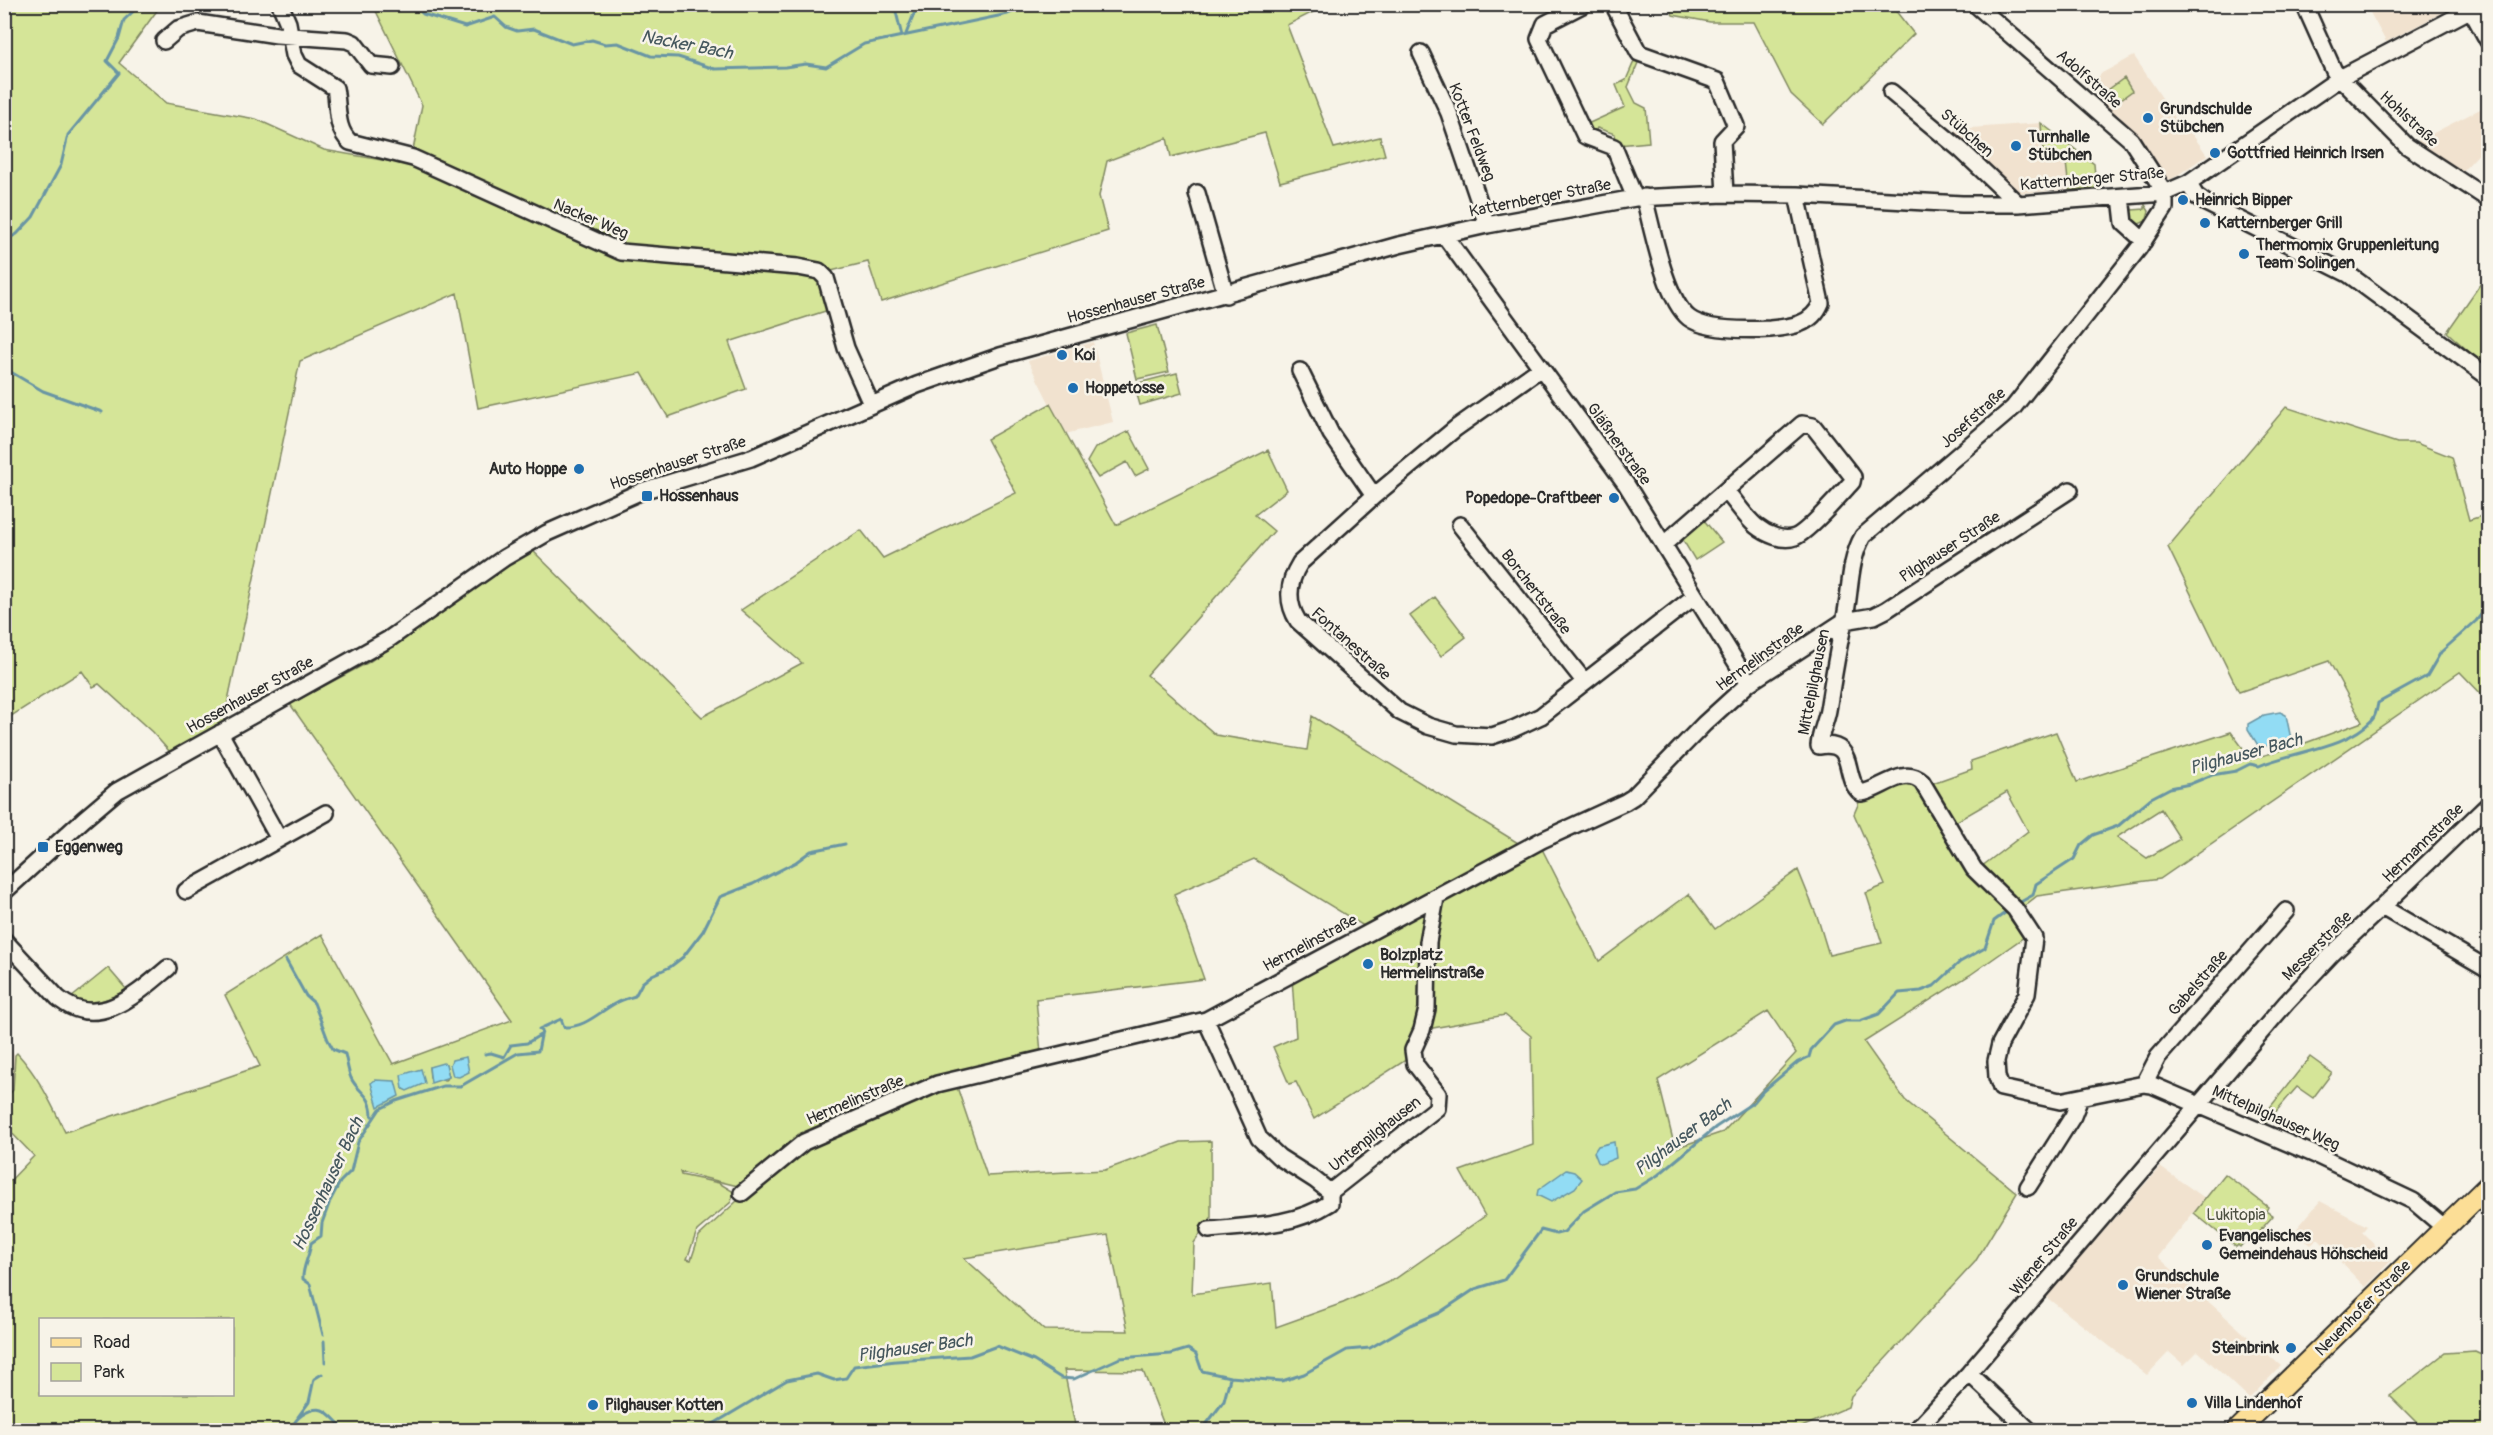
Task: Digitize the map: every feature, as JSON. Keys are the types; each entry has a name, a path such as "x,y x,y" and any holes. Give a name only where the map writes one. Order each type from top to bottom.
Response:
{"main road":[{"name":"Neuenhofer Straße","path":"2245,1428 2488,1185"}],"street":[{"name":"Nacker Weg","path":"280,4 299,65 335,88 339,125 350,142 413,158 621,252 798,267 819,271 828,283 846,348 871,405"},
{"path":"1584,4 1545,24 1539,39 1585,136 1614,147 1639,198 1674,298 1690,319 1741,330 1798,326 1818,311 1821,303 1797,195"},
{"path":"1613,4 1639,53 1717,81 1736,126 1722,141 1725,194"},
{"name":"Adolfstraße","path":"1975,4 2131,140 2165,193"},
{"name":"Hohlstraße","path":"2304,4 2334,71 2340,78 2407,146 2488,200"},
{"path":"2476,7 2488,41"},
{"name":"Katternberger Straße","path":"1444,235 1487,225 1639,198 1725,194 1797,195 1962,204 2018,204 2165,193 2188,183 2340,78 2476,7"},
{"path":"164,41 178,29 198,23 291,36 349,40 371,64 392,67"},
{"name":"Kotter Feldweg","path":"1421,53 1449,113 1487,225"},
{"name":"Stübchen","path":"1891,92 1961,150 2018,204"},
{"path":"2188,183 2193,193 2202,201 2348,274 2488,377"},
{"path":"1197,193 1226,295"},
{"name":"Josefstraße","path":"1844,621 1857,546 1863,536 2013,408 2144,241 2163,213 2165,193"},
{"path":"2121,197 2124,223 2144,241"},
{"name":"Hossenhauser Straße","path":"4,892 117,792 389,639 504,558 547,533 642,491 751,458 926,382 984,361 1400,245 1444,235"},
{"name":"Gläßnerstraße","path":"1444,235 1626,484 1749,683"},
{"name":"Fontanestraße","path":"1541,368 1456,428 1374,496 1300,563 1293,574 1289,592 1291,607 1298,621 1400,712 1428,726 1456,734 1492,736 1541,716 1695,596"},
{"path":"1300,371 1331,434 1374,496"},
{"path":"1664,544 1798,426 1806,423 1813,426 1853,477 1852,482 1800,534 1788,538 1775,536 1757,528 1726,491"},
{"name":"Pilghauser Straße","path":"1844,621 1874,616 2070,490"},
{"name":"Borchertstraße","path":"1460,525 1584,681"},
{"name":"Hermelinstraße","path":"742,1192 804,1142 937,1084 1206,1020 1542,840 1633,797 1704,724 1749,683 1844,621"},
{"name":"Mittelpilghausen","path":"1844,621 1837,648 1828,711 1820,733 1819,746 1831,744 1840,748 1846,757 1855,787 1861,793 1900,777 1917,778 1974,869 2014,907 2034,938 2034,953 2027,993 2000,1044 1996,1061 1997,1077 2001,1088 2016,1093 2060,1101 2080,1098"},
{"path":"220,733 279,839"},
{"name":"Hermannstraße","path":"2382,907 2488,805"},
{"path":"186,891 326,813"},
{"name":"Untenpilghausen","path":"1330,1192 1437,1108 1438,1094 1415,1064 1413,1050 1422,1030 1427,1009 1428,942 1436,898"},
{"path":"2382,907 2488,969"},
{"name":"Messerstraße","path":"2199,1104 2286,1003 2332,954 2382,907"},
{"name":"Gabelstraße","path":"2144,1083 2157,1057 2286,911"},
{"path":"4,940 58,998 67,1006 83,1011 107,1009 122,1004 168,968"},
{"name":"Untenpilghausen","path":"1206,1020 1259,1138 1279,1157 1315,1179 1330,1192 1330,1203 1308,1216 1276,1224 1209,1230"},
{"path":"2028,1187 2073,1116 2080,1098 2144,1083"},
{"name":"Mittelpilghauser Weg","path":"2144,1083 2199,1104 2321,1157 2413,1201 2445,1228"},
{"name":"Wiener Straße","path":"1916,1431 2199,1104"},
{"path":"1969,1372 2029,1431"}],"shaded area":[{"path":"2366,5 2457,5 2386,42"},
{"name":"Grundschulde Stübchen","path":"2134,56 2176,119 2180,117 2207,155 2172,179 2161,176 2118,114 2113,117 2090,86 2102,73"},
{"path":"2488,105 2488,144 2461,173 2416,142"},
{"path":"2041,123 2094,164 2096,188 2016,193 1952,135 1956,129"},
{"name":"Hoppetosse","path":"1093,342 1113,422 1065,434 1028,361"},
{"path":"4,1044 15,1055 13,1090 5,1099"},
{"name":"Grundschule Wiener Straße","path":"2160,1167 2205,1198 2158,1257 2281,1366 2249,1399 2198,1351 2184,1365 2169,1352 2147,1375 2046,1297"},
{"path":"2320,1201 2367,1226 2362,1232 2391,1261 2365,1287 2318,1239 2311,1245 2294,1232"}],"green space":[{"path":"1003,4 1017,12 1023,4 1327,5 1287,25 1334,148 1380,137 1385,155 1280,182 1265,133 1171,157 1167,138 1107,161 1099,196 1108,231 881,302 868,262 831,271 838,307 729,342 746,389 668,417 642,373 478,408 457,293 300,361 223,724 170,752 152,732 99,684 93,687 82,671 5,720 5,5 161,5 119,63 166,103 256,119 324,150 410,165 422,105 373,5"},
{"path":"1668,5 1891,5 1914,34 1823,124 1791,94 1754,22 1710,22 1673,15"},
{"path":"1636,57 1640,58 1628,87 1636,103 1646,108 1649,142 1618,145 1613,143 1615,134 1597,128 1594,135 1585,125 1625,107 1616,85 1626,80"},
{"path":"2124,78 2132,91 2117,102 2108,90"},
{"path":"2041,123 2094,164 2096,188 2069,190 2066,162 2044,163"},
{"path":"2145,205 2149,211 2146,221 2139,224 2130,219 2131,206 2132,210 2145,209"},
{"path":"2481,283 2488,292 2488,361 2485,366 2447,332"},
{"path":"1157,325 1169,372 1137,379 1126,333"},
{"path":"1177,373 1182,393 1140,405 1134,384"},
{"path":"1050,404 1116,525 1268,450 1287,490 1255,515 1274,531 1147,675 1216,735 1307,750 1312,716 1523,846 1367,928 1254,859 1174,894 1204,979 1036,999 1041,1053 953,1075 987,1176 1105,1170 1181,1142 1211,1141 1211,1218 1194,1243 1192,1294 1272,1283 1276,1327 1343,1303 1395,1279 1485,1216 1460,1171 1533,1145 1531,1036 1505,1015 1422,1030 1409,1058 1314,1119 1296,1082 1289,1084 1273,1047 1296,1037 1292,978 1541,847 1599,961 1689,894 1715,929 1798,870 1818,919 1829,955 1882,943 1866,893 1885,885 1854,814 1860,800 1908,781 1921,793 1973,873 2028,831 2007,792 1952,824 1930,784 1972,769 1971,761 2056,732 2077,782 2231,732 2251,759 2300,745 2362,722 2329,661 2239,692 2168,547 2286,407 2397,443 2416,443 2452,457 2469,520 2488,514 2488,701 2460,672 2160,879 2037,896 2009,918 2024,937 1970,975 1864,1042 1905,1100 2017,1193 1975,1262 1851,1396 1848,1407 1795,1430 1166,1430 1143,1371 1064,1370 1076,1430 5,1430 4,1187 34,1156 5,1126 5,1099 13,1090 17,1053 38,1081 65,1132 260,1066 225,995 322,934 393,1064 512,1020 290,704 369,662 531,549 702,717 802,663 741,610 861,530 883,558 1016,493 987,439","holes":["2161,809 2180,839 2147,858 2117,837","1768,1011 1796,1053 1723,1132 1675,1148 1658,1080","446,1064 449,1077 445,1080 430,1078 429,1067","680,1172 750,1189 699,1236 691,1260 687,1259 697,1231 731,1202 734,1192 719,1183 681,1175","1108,1235 1128,1331 1044,1330 964,1258"]},
{"path":"1129,431 1149,469 1135,476 1127,462 1098,478 1087,462 1095,448"},
{"path":"1703,519 1722,542 1695,560 1681,537"},
{"path":"1435,597 1466,637 1441,656 1410,616"},
{"path":"108,968 127,990 113,997 92,1002 71,998"},
{"path":"2310,1057 2332,1073 2313,1098 2297,1087 2266,1123 2260,1120"},
{"name":"Lukitopia","path":"2225,1174 2268,1207 2266,1211 2273,1216 2250,1242 2246,1240 2240,1247 2238,1245 2236,1247 2194,1213"},
{"path":"2475,1351 2488,1357 2488,1430 2424,1430 2390,1396 2445,1353"}],"water":[{"path":"2280,712 2286,715 2291,739 2289,743 2259,747 2248,729 2248,724 2264,715"},
{"path":"466,1057 469,1072 459,1077 453,1076 450,1065 452,1060"},
{"path":"446,1064 449,1077 431,1083 429,1067"},
{"path":"421,1069 425,1083 407,1091 403,1089 401,1075"},
{"path":"375,1080 395,1081 399,1096 378,1107 371,1083"},
{"path":"1614,1142 1616,1158 1601,1164 1598,1162 1594,1152 1598,1146"},
{"path":"1566,1170 1574,1172 1582,1179 1575,1188 1551,1202 1537,1195 1538,1190"}],"waterway":[{"name":"Nacker Bach","path":"4,241 17,234 33,217 61,165 68,135 119,73 107,61 119,38 124,20 141,4"},
{"name":"Nacker Bach","path":"413,4 423,14 465,27 495,17 506,27 517,31 534,29 572,44 592,40 605,44 618,43 651,56 678,57 715,69 785,67 806,64 826,67 864,44 1008,14 1030,4"},
{"path":"894,4 902,36"},
{"path":"906,34 914,14 926,4"},
{"path":"4,368 43,391 102,412"},
{"name":"Pilghauser Bach","path":"2017,904 2033,895 2036,884 2074,859 2081,845 2093,835 2118,826 2151,798 2170,788 2190,784 2212,775 2236,771 2250,764 2259,766 2333,743 2361,730 2373,718 2378,703 2427,676 2441,652 2476,621 2488,606"},
{"name":"Hossenhauser Bach","path":"323,1335 310,1284 303,1279 304,1270 311,1243 321,1236 322,1223 330,1201 340,1182 351,1171 358,1142 380,1109 396,1101 443,1086 461,1086 518,1053 538,1051 542,1031 539,1029 561,1019 564,1027 579,1025 616,1003 635,996 642,983 683,957 703,931 720,897 753,884 796,862 811,851 845,844"},
{"name":"Pilghauser Bach","path":"671,1430 710,1426 787,1380 817,1374 834,1380 846,1378 854,1366 970,1356 997,1346 1034,1361 1061,1378 1074,1379 1120,1358 1171,1354 1188,1349 1196,1354 1202,1371 1230,1377 1282,1381 1304,1374 1347,1350 1370,1348 1410,1325 1439,1313 1475,1289 1504,1280 1541,1230 1556,1234 1564,1232 1584,1211 1615,1192 1635,1189 1658,1175 1716,1127 1754,1102 1763,1091 1798,1062 1809,1057 1811,1050 1834,1025 1845,1021 1860,1021 1879,1014 1899,993 1921,991 1934,986 1960,962 1985,948 1994,921 2009,910"},
{"path":"286,960 306,996 314,1003 333,1049 345,1054 351,1078 370,1103 372,1116"},
{"path":"485,1054 491,1053 504,1057 511,1045 527,1043 540,1035"},
{"path":"324,1341 325,1362"},
{"path":"298,1417 309,1402 314,1379 322,1374"},
{"path":"1202,1430 1224,1401 1230,1378"},
{"name":"Pilghauser Bach","path":"291,1430 300,1417 316,1409 326,1412 345,1430"},
{"name":"Pilghauser Bach","path":"604,1430 630,1428 667,1430"},
{"name":"Pilghauser Bach","path":"372,1430 388,1430"}],"place":[{"name":"Grundschulde Stübchen","path":"2148,118"},
{"name":"Turnhalle Stübchen","path":"2016,146"},
{"name":"Gottfried Heinrich Irsen","path":"2215,153"},
{"name":"Heinrich Bipper","path":"2183,200"},
{"name":"Katternberger Grill","path":"2205,223"},
{"name":"Thermomix Gruppenleitung Team Solingen","path":"2244,254"},
{"name":"Koi","path":"1062,355"},
{"name":"Hoppetosse","path":"1073,388"},
{"name":"Auto Hoppe","path":"579,469"},
{"name":"Hossenhaus","path":"647,496"},
{"name":"Popedope-Craftbeer","path":"1614,498"},
{"name":"Eggenweg","path":"43,847"},
{"name":"Bolzplatz Hermelinstraße","path":"1368,964"},
{"name":"Evangelisches Gemeindehaus Höhscheid","path":"2207,1245"},
{"name":"Grundschule Wiener Straße","path":"2123,1285"},
{"name":"Steinbrink","path":"2291,1348"},
{"name":"Villa Lindenhof","path":"2192,1403"},
{"name":"Pilghauser Kotten","path":"593,1405"}]}
